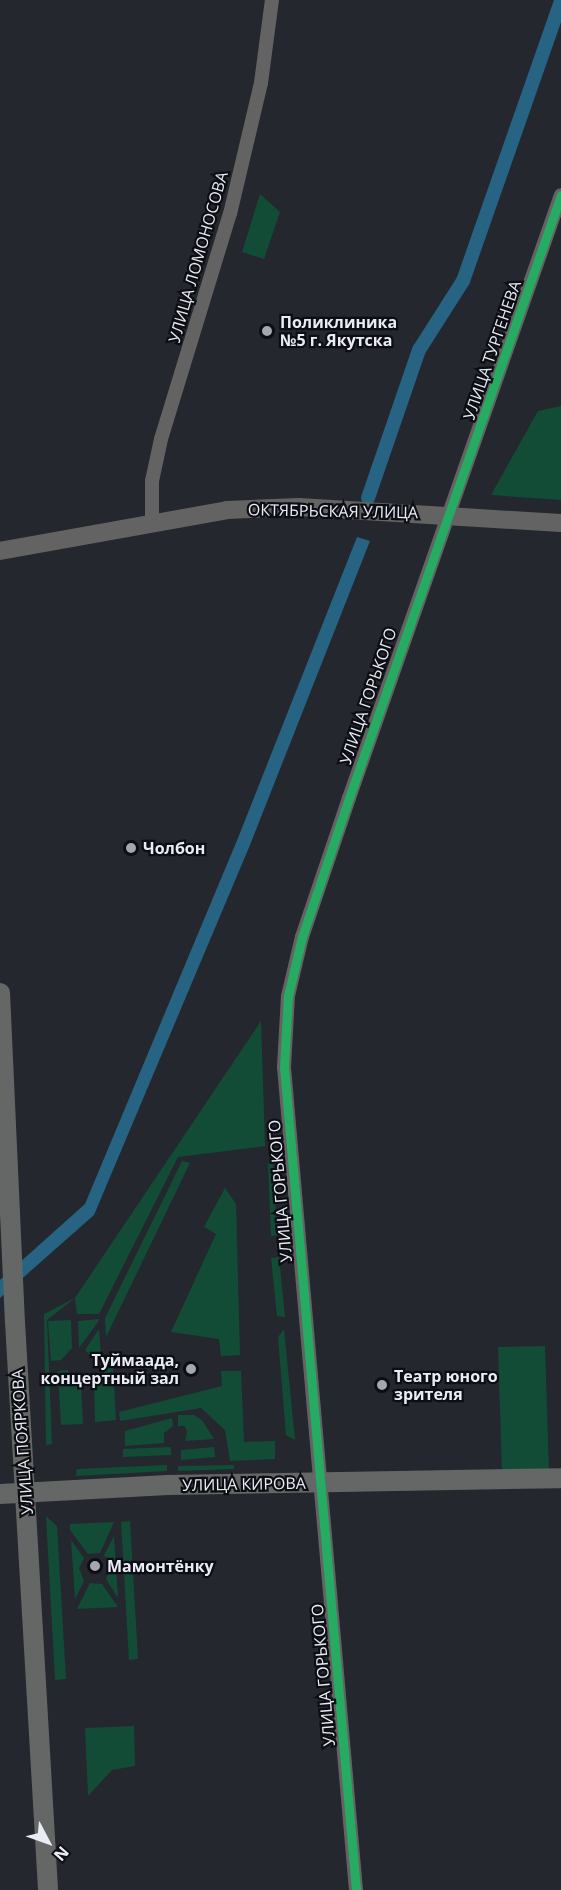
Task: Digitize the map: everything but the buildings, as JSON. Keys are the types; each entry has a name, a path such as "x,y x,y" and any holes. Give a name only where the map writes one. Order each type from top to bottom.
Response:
{"main road":[{"name":"УЛИЦА ПОЯРКОВА","path":"0,993 15,1322 48,1890"},
{"name":"УЛИЦА КИРОВА","path":"0,1494 322,1482 561,1478"}],"street":[{"name":"УЛИЦА ЛОМОНОСОВА","path":"152,522 152,481 161,439 230,214 261,83 272,0"},
{"name":"УЛИЦА ТУРГЕНЕВА","path":"450,514 561,195"},
{"name":"ОКТЯБРЬСКАЯ УЛИЦА","path":"0,551 227,510 299,507 450,514 561,523"},
{"name":"УЛИЦА ГОРЬКОГО","path":"356,1890 284,1067 288,996 302,938 349,798 450,514"}],"green space":[{"path":"260,194 280,212 264,259 242,252"},
{"path":"561,406 561,500 491,495 538,411"},
{"path":"261,1021 265,1146 178,1157 99,1314 77,1314 75,1298"},
{"path":"182,1161 190,1163 106,1337 105,1318"},
{"path":"268,1163 273,1164 277,1235 271,1236"},
{"path":"225,1188 236,1204 240,1355 221,1356 219,1339 171,1332 216,1234 204,1227"},
{"path":"279,1257 285,1317 277,1316 271,1258"},
{"path":"75,1298 47,1320 52,1444 46,1445 44,1314"},
{"path":"99,1319 98,1322 79,1348 78,1321"},
{"path":"71,1320 72,1348 61,1360 51,1361 48,1321"},
{"path":"99,1329 101,1357 92,1358 85,1350"},
{"path":"284,1329 295,1440 286,1435 278,1337"},
{"path":"545,1346 549,1472 502,1473 498,1347"},
{"path":"105,1368 113,1368 116,1420 95,1422 94,1383"},
{"path":"68,1370 70,1378 81,1385 83,1424 61,1425 58,1371"},
{"path":"221,1371 241,1371 244,1442 275,1441 275,1459 230,1461 225,1430 201,1408 120,1421 119,1412 222,1386"},
{"path":"178,1415 194,1415 202,1420 214,1439 185,1441 187,1432 185,1426 178,1426"},
{"path":"172,1418 173,1426 164,1433 164,1443 125,1446 125,1431"},
{"path":"171,1447 171,1455 123,1457 123,1449"},
{"path":"214,1447 215,1457 181,1460 181,1450"},
{"path":"167,1465 167,1471 76,1476 77,1469"},
{"path":"234,1465 234,1469 178,1471 178,1466"},
{"path":"46,1516 57,1526 66,1679 55,1680"},
{"path":"130,1521 138,1659 129,1660 121,1522"},
{"path":"114,1522 100,1553 88,1554 70,1530 70,1524"},
{"path":"114,1536 118,1598 106,1579 111,1566 104,1555"},
{"path":"71,1540 84,1558 79,1568 84,1581 75,1599"},
{"path":"90,1583 102,1584 118,1607 77,1609"},
{"path":"134,1726 135,1766 112,1770 88,1796 85,1728"}],"water":[{"path":"357,537 370,541 250,845 94,1215 0,1298 0,1280 85,1204 238,838"}],"waterway":[{"path":"368,498 419,350 463,281 561,1"}],"cycle path":[{"path":"356,1890 284,1067 288,996 302,937 349,798 561,195"}],"place":[{"name":"Поликлиника №5 г. Якутска","path":"267,331"},
{"name":"Чолбон","path":"131,848"},
{"name":"Туймаада, концертный зал","path":"191,1369"},
{"name":"Театр юного зрителя","path":"382,1385"},
{"name":"Мамонтёнку","path":"95,1566"}]}
